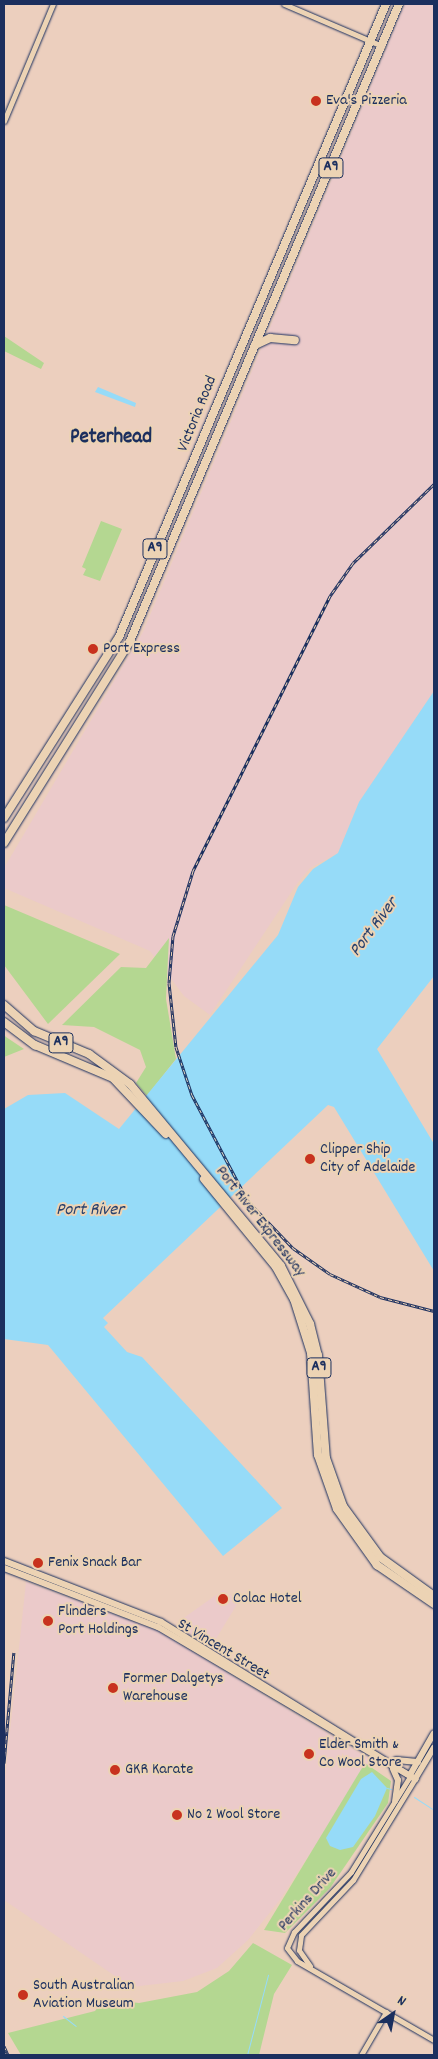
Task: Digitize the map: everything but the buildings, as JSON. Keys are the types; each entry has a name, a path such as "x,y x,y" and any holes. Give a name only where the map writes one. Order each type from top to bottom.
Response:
{"highway":[{"name":"Victoria Road","path":"4,818 119,637 386,4"},
{"name":"Victoria Road","path":"130,640 399,4"},
{"path":"255,345 268,338 295,340"},
{"path":"119,637 130,640"},
{"name":"A9","path":"4,843 108,681 130,640"},
{"name":"Port River Expressway","path":"4,1005 34,1031 89,1054 119,1079 291,1281 310,1324 318,1355 326,1458 343,1506 380,1557 434,1596"},
{"name":"Port River Expressway","path":"4,1022 35,1045 94,1067 119,1079"},
{"path":"4,1026 35,1045"},
{"name":"Port River Expressway","path":"260,1244 286,1283 304,1326 314,1373 318,1455 337,1509 377,1565 434,1604"}],"main road":[{"name":"St Vincent Street","path":"4,1561 161,1622 412,1777"},
{"name":"St Vincent Street","path":"4,1568 158,1627 392,1764"},
{"name":"Perkins Drive","path":"412,1777 434,1733"},
{"name":"Perkins Drive","path":"412,1777 434,1747"},
{"path":"395,1801 398,1780 392,1764 418,1762"}],"street":[{"path":"4,121 53,4"},
{"path":"284,4 382,46"},
{"name":"Perkins Drive","path":"315,1970 291,1957 288,1940 348,1876 412,1777"},
{"name":"Perkins Drive","path":"315,1970 300,1953 301,1935 353,1880 412,1777"},
{"path":"315,1970 434,2040"},
{"path":"361,2055 386,2012"}],"shaded area":[{"path":"405,4 434,4 434,691 359,802 338,853 310,868 296,885 210,1015 184,996 150,951 4,888 4,868 143,632"},
{"path":"26,1582 158,1631 371,1760 279,1901 248,1940 217,1968 183,1981 131,1987 4,1900 4,1788"},
{"path":"223,1590 239,1601 211,1647 179,1627 178,1622"}],"green space":[{"path":"4,336 44,363 41,369 4,351"},
{"path":"101,521 122,529 100,581 83,575 86,569 82,567"},
{"path":"4,905 120,954 48,1024 4,965"},
{"path":"169,938 166,999 176,1059 147,1096 136,1083 146,1067 140,1050 94,1027 62,1025 121,967 146,968"},
{"path":"4,1035 6,1037 24,1049 4,1057"},
{"path":"365,1763 391,1781 388,1803 330,1888 285,1933 264,1930"},
{"path":"253,1943 292,1965 274,1994 259,2055 21,2055 8,2033 95,2011 104,1999 139,2003 197,1992 229,1971"}],"water":[{"path":"98,387 136,403 135,407 95,392"},
{"name":"Port River","path":"434,691 434,976 377,1049 434,1144 434,1271 334,1107 328,1105 103,1318 108,1323 104,1327 127,1352 142,1357 282,1508 223,1556 48,1345 4,1339 4,1109 28,1095 65,1093 119,1129 278,935 298,887 313,869 338,853 359,802"},
{"path":"372,1772 387,1788 375,1816 353,1847 340,1850 330,1846 326,1838 361,1779"}],"waterway":[{"path":"387,1788 391,1789"},
{"path":"414,1797 434,1810"},
{"path":"247,2055 268,1975"},
{"path":"63,2016 76,2026"}],"railway":[{"path":"434,484 353,563 330,596 193,871 173,936 169,983 176,1047 192,1095 248,1201 293,1248 330,1274 380,1297 434,1311"},
{"path":"4,1763 14,1652"},
{"path":"4,2046 8,2055"}],"place":[{"name":"Eva's Pizzeria","path":"316,101"},
{"name":"Port Express","path":"93,649"},
{"name":"Clipper Ship City of Adelaide","path":"310,1159"},
{"name":"Fenix Snack Bar","path":"38,1563"},
{"name":"Colac Hotel","path":"223,1599"},
{"name":"Flinders Port Holdings","path":"48,1621"},
{"name":"Former Dalgetys Warehouse","path":"113,1688"},
{"name":"Elder Smith & Co Wool Store","path":"309,1754"},
{"name":"GKR Karate","path":"115,1770"},
{"name":"No 2 Wool Store","path":"177,1815"},
{"name":"South Australian Aviation Museum","path":"23,1995"}],"district":[{"name":"Peterhead","path":"111,438"}]}
